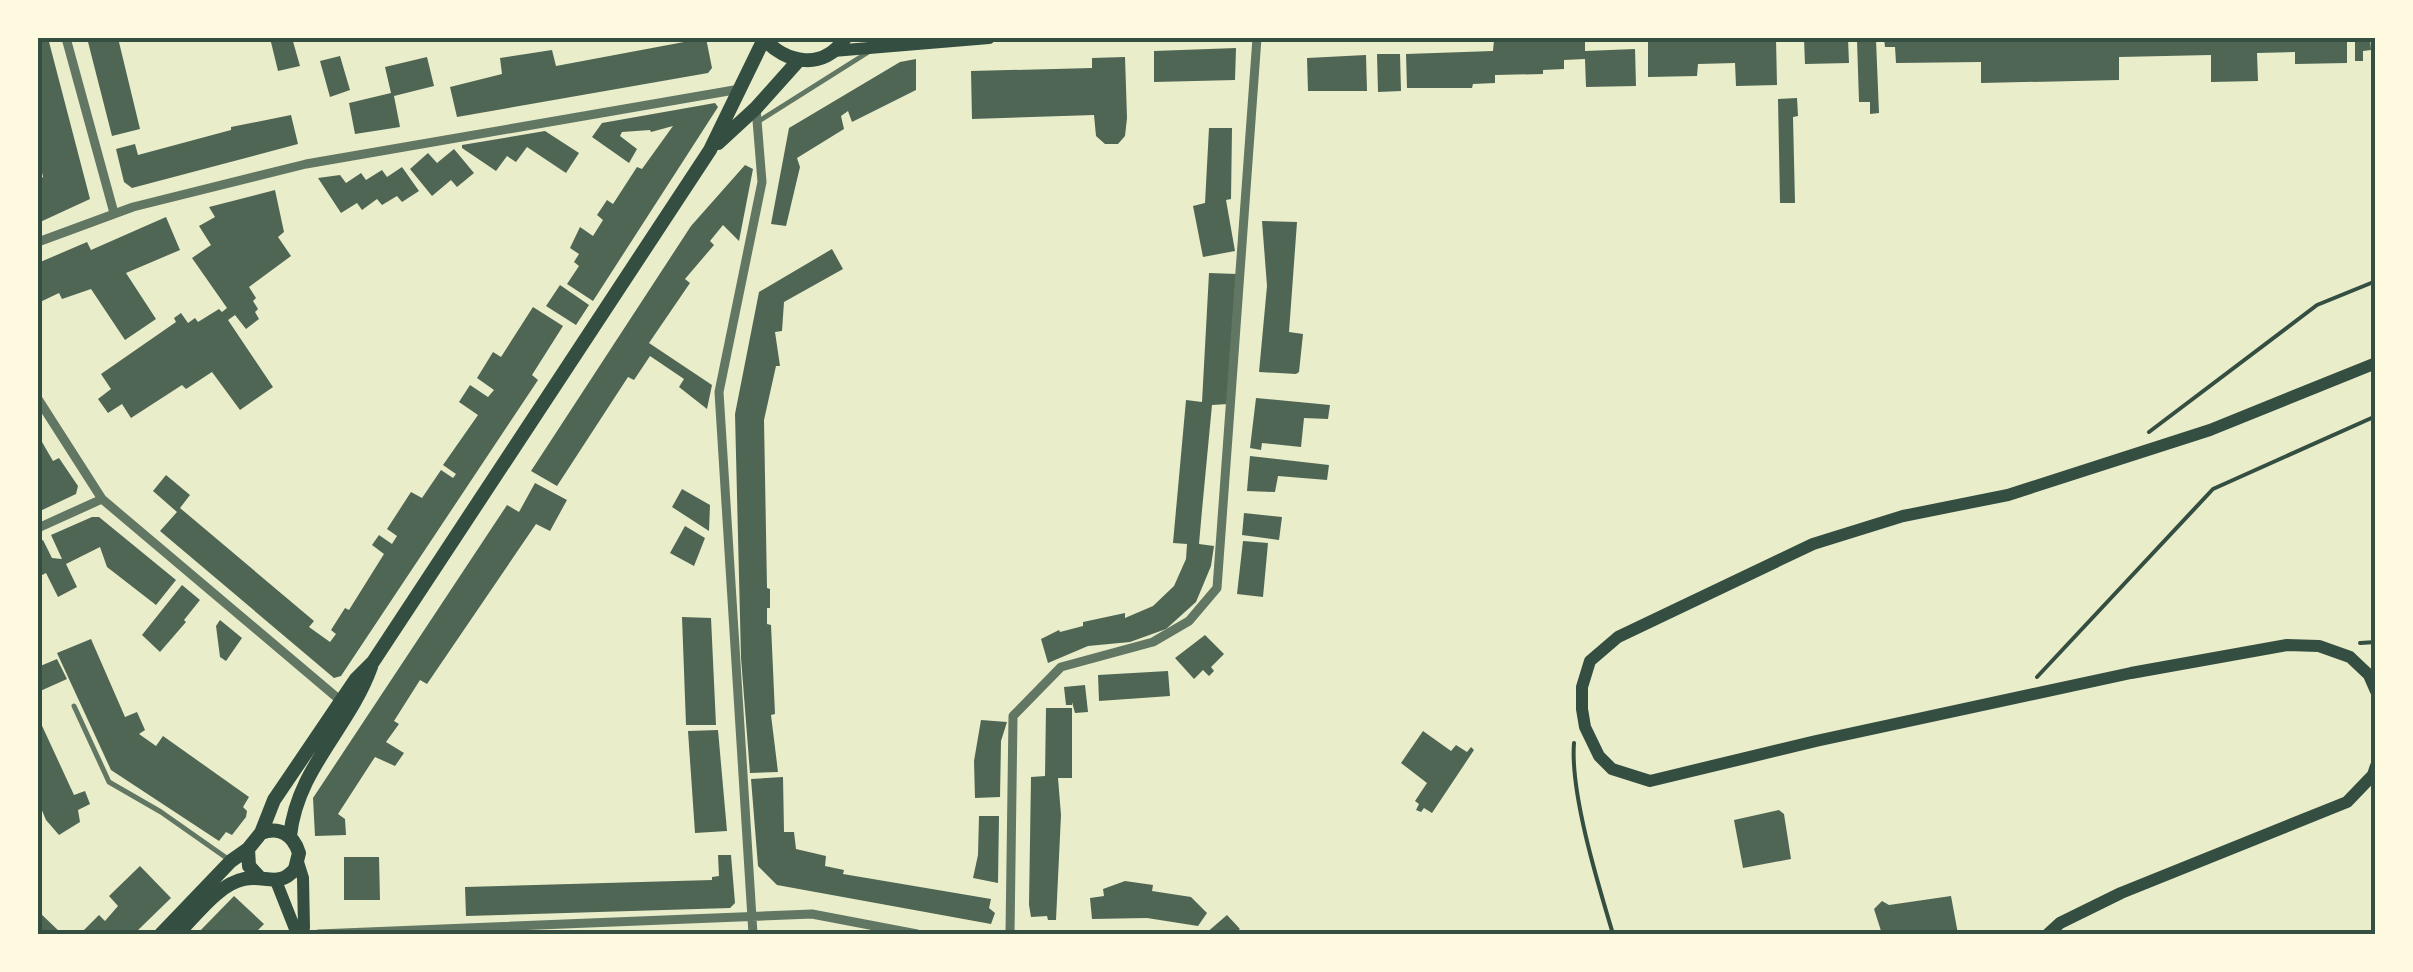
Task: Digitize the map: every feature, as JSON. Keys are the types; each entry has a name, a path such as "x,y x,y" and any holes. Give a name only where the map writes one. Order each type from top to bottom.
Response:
{"main road":[{"path":"162,934 260,833 274,800 356,679 373,662 710,150 764,38 778,54 798,61 821,58 844,38"},
{"path":"833,51 989,38"},
{"path":"710,150 758,114 798,61"},
{"path":"2376,363 2210,430 2008,495 1903,516 1813,544 1618,636 1590,661 1582,687 1585,727 1599,756 1612,768 1650,780 2130,673 2287,645 2319,646 2350,657 2369,676 2376,692"},
{"path":"276,882 297,934 304,928 303,878 299,853 290,836 293,808 364,685 373,662"},
{"path":"2048,934 2060,923 2121,893 2347,802 2373,775 2376,766"},
{"path":"260,833 276,830 290,836"},
{"path":"248,849 249,866 260,878"},
{"path":"177,934 214,897 242,879 276,882 290,875 298,862"}],"street":[{"path":"66,38 114,212"},
{"path":"1010,934 1013,716 1061,667 1153,642 1189,621 1217,588 1257,38"},
{"path":"38,242 114,212 306,164 740,89"},
{"path":"753,934 719,392 762,182 758,114"},
{"path":"38,398 102,499 341,701"},
{"path":"38,528 102,499"},
{"path":"318,934 812,914 917,934"}],"lane":[{"path":"758,114 868,54 872,47"},
{"path":"74,706 109,782 161,812 231,861"}],"path":[{"path":"2143,451 2150,429 2317,305 2376,281"},
{"path":"2016,699 2213,489 2376,416"},
{"path":"1585,727 1573,745 1575,776 1613,934"}],"building":[{"path":"38,38 48,38 90,199 38,223 38,180 43,177 38,155"},
{"path":"87,38 118,38 140,129 112,136"},
{"path":"270,38 292,38 300,66 278,71"},
{"path":"683,38 706,38 712,68 708,73 457,117 450,87 502,74 500,58 552,50 556,66 684,42"},
{"path":"1585,38 1585,51 1635,49 1636,86 1586,87 1585,59 1564,60 1564,69 1543,70 1543,74 1495,75 1495,83 1473,84 1472,88 1407,88 1406,54 1493,51 1494,40"},
{"path":"1648,38 1776,39 1777,85 1736,86 1735,63 1698,64 1697,76 1648,77"},
{"path":"1804,38 1848,38 1849,63 1805,64"},
{"path":"1884,38 2347,38 2347,63 2295,64 2295,52 2257,53 2258,81 2211,82 2211,55 2119,57 2119,80 1981,83 1981,62 1896,63 1895,47 1885,47"},
{"path":"2355,38 2370,38 2371,50 2363,51 2363,61 2355,61"},
{"path":"1857,40 1876,40 1879,113 1870,114 1870,102 1859,102"},
{"path":"1236,48 1235,80 1154,82 1154,51"},
{"path":"1377,54 1400,54 1401,91 1378,92"},
{"path":"1366,55 1367,91 1308,91 1307,58"},
{"path":"340,56 350,90 330,97 320,61"},
{"path":"427,57 434,86 394,96 400,127 355,134 349,103 391,93 385,67"},
{"path":"1125,57 1127,118 1125,136 1118,144 1105,144 1096,136 1094,115 972,119 971,71 1092,68 1092,58"},
{"path":"916,59 916,90 852,122 848,111 841,116 844,129 797,158 800,167 786,226 771,224 789,128 900,62"},
{"path":"1797,98 1798,116 1793,117 1795,203 1780,203 1778,99"},
{"path":"715,103 718,107 593,301 567,284 579,266 574,262 579,254 570,248 580,227 593,236 603,220 597,215 607,200 613,204 637,167 642,169 673,126 651,132 622,132 620,136 637,149 629,163 592,137 602,123"},
{"path":"291,115 298,144 132,188 124,182 116,149 135,144 138,155 231,127"},
{"path":"1209,128 1232,128 1231,199 1226,200 1235,251 1203,257 1193,206 1205,203"},
{"path":"545,131 579,153 566,173 527,147 516,162 507,156 496,171 462,148 462,145"},
{"path":"454,149 474,173 457,187 451,180 432,196 410,169 428,153 437,163"},
{"path":"745,165 753,169 739,241 723,225 710,241 714,245 685,279 690,283 649,343 712,385 707,409 679,387 684,379 650,356 634,380 628,377 557,486 531,471 691,226"},
{"path":"402,167 419,191 402,202 397,196 382,205 377,199 362,210 357,203 341,213 318,178 340,175 346,183 361,173 366,180 382,170 387,177"},
{"path":"275,190 284,232 278,237 291,256 249,287 256,298 253,301 259,319 246,329 235,315 228,320 273,387 240,410 212,372 186,389 182,385 131,418 122,404 108,413 98,399 111,389 101,374 176,322 174,318 181,313 188,323 195,318 198,322 227,308 192,258 211,245 199,226 215,217 209,207"},
{"path":"166,217 180,250 126,273 156,319 125,340 91,289 62,299 59,293 38,303 38,263 87,242 91,250"},
{"path":"1262,221 1297,222 1289,332 1303,334 1296,374 1259,372 1267,286"},
{"path":"832,249 843,269 784,302 782,331 775,332 780,366 776,366 764,420 770,589 767,624 771,625 775,714 771,715 778,772 750,773 741,658 735,414 759,292"},
{"path":"1209,273 1237,274 1228,404 1212,405 1202,510 1199,544 1214,546 1211,566 1196,602 1166,629 1130,642 1088,646 1048,663 1041,639 1059,630 1083,626 1083,622 1125,613 1125,618 1153,606 1174,586 1186,559 1187,544 1173,543 1186,400 1202,402"},
{"path":"560,285 589,305 576,325 546,306"},
{"path":"533,307 563,326 532,375 538,380 341,676 334,678 160,531 177,512 153,491 166,475 190,495 180,508 314,621 309,627 330,642 336,634 331,630 345,608 349,610 384,554 372,545 379,535 392,544 397,536 387,529 411,492 422,498 441,470 453,478 456,474 443,465 478,415 459,402 470,385 488,397 494,390 477,378 493,352 501,357"},
{"path":"1256,398 1330,405 1328,419 1304,418 1301,447 1262,443 1261,450 1250,448"},
{"path":"38,435 53,461 59,458 78,486 76,494 38,512"},
{"path":"1250,456 1329,465 1327,480 1278,476 1275,492 1247,491"},
{"path":"535,483 567,500 550,531 536,524 427,684 420,680 394,721 399,724 386,742 404,753 395,766 375,757 338,814 345,819 346,835 315,836 313,798 507,505 519,512"},
{"path":"682,489 710,505 709,531 672,507"},
{"path":"1244,513 1282,517 1279,540 1242,535"},
{"path":"99,517 176,580 156,605 107,567 100,547 66,564 77,587 58,597 46,573 38,577 38,542 43,540 52,558 62,559 51,535"},
{"path":"685,526 705,538 694,566 670,553"},
{"path":"1243,541 1268,543 1263,597 1237,594"},
{"path":"182,585 200,600 160,652 142,635"},
{"path":"682,617 711,618 716,725 686,725"},
{"path":"220,620 242,638 226,661 220,657 216,626"},
{"path":"1205,635 1224,654 1211,667 1214,671 1209,676 1203,670 1194,679 1175,658"},
{"path":"91,639 125,717 137,712 145,730 139,734 156,746 163,736 249,797 243,807 246,817 232,835 226,832 219,841 111,770 57,653"},
{"path":"57,659 67,679 38,692 38,667"},
{"path":"1168,671 1170,696 1099,701 1098,675"},
{"path":"1085,685 1088,712 1075,713 1072,702 1066,705 1064,687"},
{"path":"1046,708 1072,708 1072,778 1058,778 1061,815 1056,920 1031,917 1029,905 1031,777 1045,776"},
{"path":"38,717 74,795 85,791 90,804 78,810 80,822 59,835 46,820 38,801"},
{"path":"981,720 1007,722 1001,741 1000,797 975,798 974,761"},
{"path":"718,730 727,831 695,833 688,731"},
{"path":"1423,731 1451,751 1456,745 1467,752 1471,747 1474,750 1432,813 1424,808 1421,812 1416,810 1419,804 1415,801 1427,783 1401,763"},
{"path":"783,777 784,832 794,832 796,849 826,856 825,866 844,870 843,874 991,899 989,908 995,913 991,924 777,885 758,866 751,779"},
{"path":"1779,810 1784,814 1791,859 1743,868 1734,820"},
{"path":"979,816 999,816 998,883 973,878"},
{"path":"718,855 731,855 735,903 730,908 466,916 465,887 712,880 719,876"},
{"path":"344,857 379,857 380,900 344,900"},
{"path":"140,866 171,898 134,934 80,934 99,915 105,921 118,906 109,896"},
{"path":"1125,881 1153,885 1152,891 1191,897 1207,913 1198,926 1147,918 1092,919 1090,898 1104,896 1103,889"},
{"path":"234,896 264,924 258,930 263,934 197,934"},
{"path":"1951,896 1958,934 1882,934 1874,909 1882,901 1889,905"},
{"path":"38,911 62,934 38,934"},
{"path":"1227,915 1240,929 1233,934 1205,934"}]}
